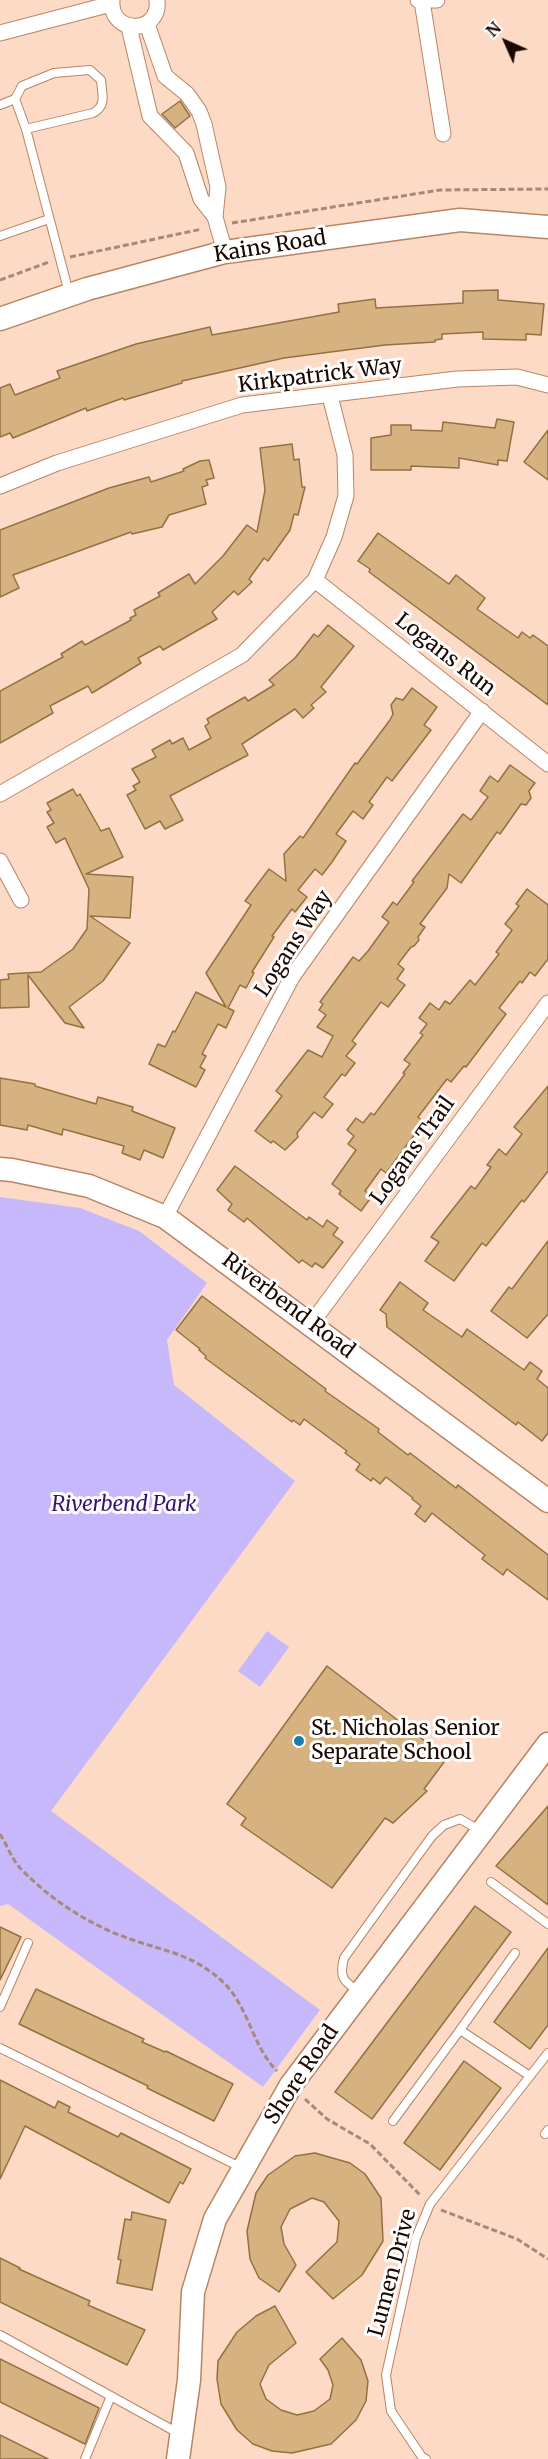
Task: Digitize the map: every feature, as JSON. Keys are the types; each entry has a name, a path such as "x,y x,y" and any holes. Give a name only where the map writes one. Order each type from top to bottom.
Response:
{"street":[{"path":"0,33 112,2 116,18 129,27 141,27 147,24 157,12 157,0"},
{"path":"436,0 420,0 442,134"},
{"path":"147,24 165,76 187,94 199,111 204,124 218,187 216,221"},
{"path":"129,27 150,116 186,153 201,199 216,221 225,252"},
{"name":"Kains Road","path":"0,320 69,295 225,252 460,220 548,227"},
{"name":"Kirkpatrick Way","path":"0,486 57,463 242,405 457,379 516,377 548,385"},
{"path":"0,795 242,655 315,580 334,537 346,496 345,455 330,396"},
{"name":"Logans Run","path":"315,580 548,764"},
{"name":"Logans Way","path":"165,1216 292,977 482,711"},
{"path":"0,861 21,900"},
{"name":"Logans Trail","path":"311,1324 548,1002"},
{"name":"Riverbend Road","path":"0,1169 89,1186 165,1216 548,1501"},
{"name":"Shore Road","path":"178,2459 189,2380 193,2292 215,2219 291,2085 548,1744"}],"lane":[{"path":"0,105 15,99 22,86 54,73 90,70 101,80 103,105 100,109 26,129"},
{"path":"15,99 26,129 69,295"},
{"path":"0,236 49,219"},
{"path":"360,1993 345,1982 341,1970 344,1959 432,1836 444,1825 460,1819 482,1831"},
{"path":"491,1882 548,1924"},
{"path":"0,2007 28,1943"},
{"path":"393,2121 515,1953"},
{"path":"460,2030 530,2076"},
{"path":"0,2048 244,2169"},
{"name":"Lumen Drive","path":"426,2459 422,2457 391,2411 386,2375 416,2238 430,2204 548,2053"},
{"path":"0,2335 182,2435"},
{"path":"85,2459 111,2396"}],"path":[{"path":"0,280 58,259 216,221 440,190 548,189"},
{"path":"0,1834 20,1868 75,1914 130,1939 186,1956 223,1983 246,2012 266,2060 327,2119 370,2144 430,2204 517,2239 548,2259"}],"green space":[{"name":"Riverbend Park","path":"0,1197 80,1208 139,1231 207,1283 167,1340 174,1385 295,1481 51,1811 320,2010 263,2087 8,1904 0,1906"},
{"path":"267,1631 289,1647 260,1687 238,1671"}],"building":[{"path":"180,101 190,116 175,128 162,114"},
{"path":"498,290 498,300 544,304 541,335 526,334 526,340 483,339 483,332 442,334 442,339 435,340 435,342 385,345 284,358 182,381 182,383 124,400 123,398 87,411 86,408 13,438 10,433 0,437 0,388 10,384 15,395 60,378 57,371 136,344 210,327 212,335 339,312 338,304 375,299 376,308 463,303 463,291"},
{"path":"497,419 514,422 507,461 498,460 498,465 459,458 459,468 411,466 411,470 371,470 371,438 391,435 391,425 411,425 411,430 442,431 443,422 495,428"},
{"path":"548,430 548,480 524,462"},
{"path":"292,444 294,460 299,459 302,487 305,487 298,515 294,514 290,530 268,561 264,558 249,579 252,582 238,595 234,591 212,612 217,619 163,650 160,646 138,658 141,663 92,693 88,686 50,706 53,713 0,743 0,691 63,657 61,654 82,641 85,645 131,620 130,618 136,615 134,610 160,596 158,593 189,574 195,584 223,556 247,525 257,532 265,490 260,448"},
{"path":"209,460 214,478 206,480 208,485 202,487 206,504 169,515 162,527 132,534 131,532 13,575 19,588 0,597 0,530 109,488 149,477 151,482 184,471 183,469 200,461"},
{"path":"378,533 449,584 456,575 485,598 477,609 518,638 522,632 530,638 533,635 548,646 548,705 369,572 370,569 358,561"},
{"path":"328,625 354,646 321,687 326,692 311,705 314,708 303,718 295,709 242,744 248,755 170,796 183,820 165,829 160,821 145,829 127,795 136,790 133,786 140,782 132,769 156,757 152,750 170,740 172,744 183,738 189,750 211,738 205,726 209,723 207,719 245,697 248,701 274,685 269,680 295,658 314,634 318,637"},
{"path":"412,688 437,707 424,725 431,730 392,781 387,777 369,802 373,805 363,819 353,811 336,834 346,841 322,875 315,869 298,890 307,897 295,912 292,909 272,936 274,937 252,972 254,973 246,988 240,985 228,1008 234,1011 226,1028 218,1024 202,1054 206,1056 200,1067 205,1070 196,1087 149,1064 158,1044 165,1047 173,1031 175,1032 196,992 226,1007 206,973 251,905 245,901 269,869 286,881 284,854 300,836 303,838 355,763 357,764 390,720 393,714 391,705 396,698 403,700"},
{"path":"510,765 535,783 529,791 531,798 526,805 521,804 500,834 497,832 461,883 449,874 447,888 420,924 425,927 418,937 419,940 398,964 404,969 397,979 405,985 388,1007 381,1002 352,1041 356,1044 346,1056 355,1063 345,1076 342,1074 324,1097 333,1104 322,1118 314,1112 297,1133 298,1137 285,1150 273,1141 271,1143 255,1131 282,1096 276,1091 308,1050 322,1057 333,1036 317,1027 326,1015 319,1010 323,1004 320,1002 353,957 359,961 368,951 389,922 382,917 393,902 397,905 414,882 412,881 463,814 471,820 488,797 480,791 490,776 498,782"},
{"path":"73,789 77,796 80,794 101,831 109,828 123,857 86,874 133,877 130,918 90,916 130,943 103,981 69,1007 84,1028 65,1023 28,975 29,1007 0,1008 0,980 9,979 8,974 41,972 73,949 87,929 89,889 65,838 56,843 47,827 54,823 47,812 51,810 47,803"},
{"path":"527,889 548,905 548,959 535,976 530,972 522,983 520,981 499,1008 506,1014 466,1067 464,1066 451,1082 447,1079 418,1117 424,1122 386,1173 381,1169 365,1191 372,1196 361,1211 339,1194 341,1191 332,1184 356,1150 348,1144 354,1136 347,1130 356,1118 363,1123 371,1113 374,1115 405,1074 403,1073 410,1064 404,1060 423,1035 420,1033 427,1024 419,1018 430,1003 439,1010 445,1001 450,1004 470,980 475,985 499,954 496,952 512,930 505,924 519,906 516,904"},
{"path":"0,1078 35,1084 35,1086 96,1104 98,1097 133,1107 132,1111 175,1128 163,1158 144,1150 140,1160 122,1153 124,1146 63,1129 62,1135 28,1125 27,1130 0,1125"},
{"path":"548,1086 548,1171 486,1246 482,1243 454,1281 425,1261 439,1242 431,1237 471,1186 475,1189 491,1167 487,1165 499,1149 506,1155 522,1134 514,1127"},
{"path":"235,1166 307,1220 309,1217 323,1227 327,1220 338,1228 333,1235 343,1242 323,1268 315,1263 312,1267 302,1260 299,1263 247,1218 244,1222 228,1210 232,1204 217,1190"},
{"path":"548,1241 548,1314 527,1338 491,1311 509,1287 512,1289"},
{"path":"400,1282 428,1303 423,1310 462,1337 467,1329 524,1370 530,1362 542,1371 537,1379 548,1388 548,1433 542,1441 518,1422 516,1425 387,1327 386,1314 380,1310"},
{"path":"202,1296 326,1389 325,1391 379,1429 378,1432 408,1455 410,1453 456,1488 458,1485 548,1555 548,1600 507,1569 503,1575 482,1559 485,1555 432,1513 425,1522 415,1514 421,1506 413,1498 386,1477 380,1484 373,1478 371,1481 356,1470 360,1464 345,1453 347,1451 304,1419 300,1425 293,1420 292,1422 205,1358 206,1356 200,1349 176,1330"},
{"path":"327,1666 447,1758 424,1789 427,1791 393,1823 385,1818 332,1888 241,1825 246,1818 227,1804"},
{"path":"548,1806 548,1905 496,1866"},
{"path":"475,1906 511,1932 372,2119 335,2092"},
{"path":"0,1927 21,1937 0,1980"},
{"path":"548,1948 548,2025 530,2049 494,2022"},
{"path":"36,1989 144,2039 142,2042 166,2051 233,2084 214,2121 147,2088 148,2086 19,2024"},
{"path":"464,2061 501,2088 440,2170 404,2143"},
{"path":"0,2080 55,2108 58,2101 70,2107 68,2112 118,2137 121,2133 191,2169 183,2184 180,2182 169,2203 25,2126 0,2179"},
{"path":"315,2153 350,2163 365,2174 381,2198 383,2241 362,2275 333,2299 306,2272 337,2242 339,2221 324,2202 312,2198 290,2209 281,2227 284,2244 296,2265 279,2292 259,2278 250,2259 247,2231 256,2193 268,2175 295,2156"},
{"path":"132,2212 166,2220 152,2290 117,2283 121,2260 118,2259 125,2219 131,2220"},
{"path":"0,2258 90,2301 88,2305 145,2330 127,2365 0,2302"},
{"path":"275,2306 296,2343 269,2365 260,2384 266,2399 281,2410 297,2415 314,2411 330,2399 333,2385 328,2370 320,2359 342,2338 361,2360 368,2381 366,2401 356,2420 331,2444 292,2453 272,2451 253,2444 237,2430 221,2404 217,2379 218,2361 237,2332 256,2316"},
{"path":"0,2359 99,2408 85,2444 0,2402"},
{"path":"0,2435 48,2459 0,2459"}],"place":[{"name":"St. Nicholas Senior Separate School","path":"299,1741"}]}
